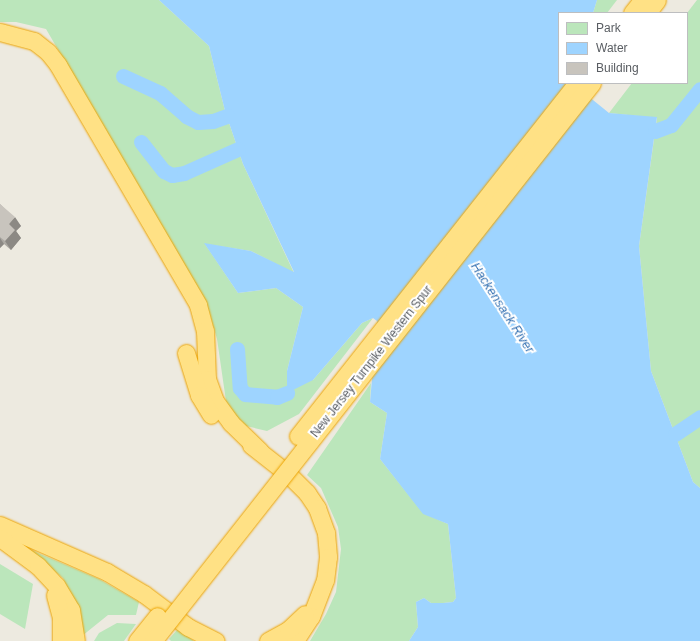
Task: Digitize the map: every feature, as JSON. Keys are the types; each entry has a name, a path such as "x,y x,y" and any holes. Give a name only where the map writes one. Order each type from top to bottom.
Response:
{"highway":[{"path":"633,12 642,0"},
{"path":"648,12 657,0"},
{"path":"0,32 34,41 48,52 58,65 198,305 205,331 207,379 215,401 231,423 260,452"},
{"name":"New Jersey Turnpike Western Spur","path":"138,641 575,84"},
{"name":"New Jersey Turnpike Western Spur","path":"152,641 591,84"},
{"path":"186,353 197,390 207,409 221,423 260,452 301,486 320,516 326,533 328,557 325,580 307,624 295,641"},
{"path":"0,525 107,572 144,594 195,632 216,641"},
{"path":"0,538 43,572 56,585 71,610 76,641"},
{"path":"43,572 58,607 61,641"},
{"path":"268,641 295,625 318,596"}],"green space":[{"path":"0,0 159,0 209,46 225,111 243,164 294,273 251,251 205,244 238,293 276,288 303,307 287,371 313,380 362,323 373,318 299,414 267,431 242,425 226,401 217,339 207,305 46,29 16,22 0,22"},
{"path":"597,0 617,0 608,12 593,12"},
{"path":"697,0 700,0 700,488 693,482 651,371 639,246 657,118 609,113 631,84 688,84 688,12"},
{"path":"371,383 370,402 387,413 380,459 423,513 448,524 456,598 453,602 443,603 431,603 424,598 416,602 418,627 409,641 310,641 326,614 336,592 341,549 338,527 321,488 307,475"},
{"path":"24,547 99,579 139,602 136,615 108,615 82,636 77,611 63,578"},
{"path":"0,564 33,584 25,629 0,614"},
{"path":"117,623 136,624 124,641 94,641 99,633"},
{"path":"178,629 194,641 171,641 169,639"}],"water":[{"name":"Hackensack River","path":"159,0 597,0 593,12 558,12 558,84 573,84 609,113 657,117 639,246 651,371 693,482 700,488 700,641 409,641 418,627 416,602 424,598 431,603 453,602 456,598 448,524 423,514 380,459 387,413 370,402 377,321 373,318 362,323 313,380 287,393 287,371 303,307 276,288 238,293 204,243 251,251 294,272 243,164 225,111 209,46"}],"building":[{"path":"0,204 15,217 9,224 15,230 5,241 0,237"}],"waterway":[{"path":"123,76 160,93 186,116 198,122 213,121 227,116"},
{"path":"655,131 671,125 700,89"},
{"path":"141,142 164,171 172,175 184,173 238,149"},
{"path":"237,349 240,388 245,394 277,397 287,393"},
{"path":"675,434 700,417"}]}
